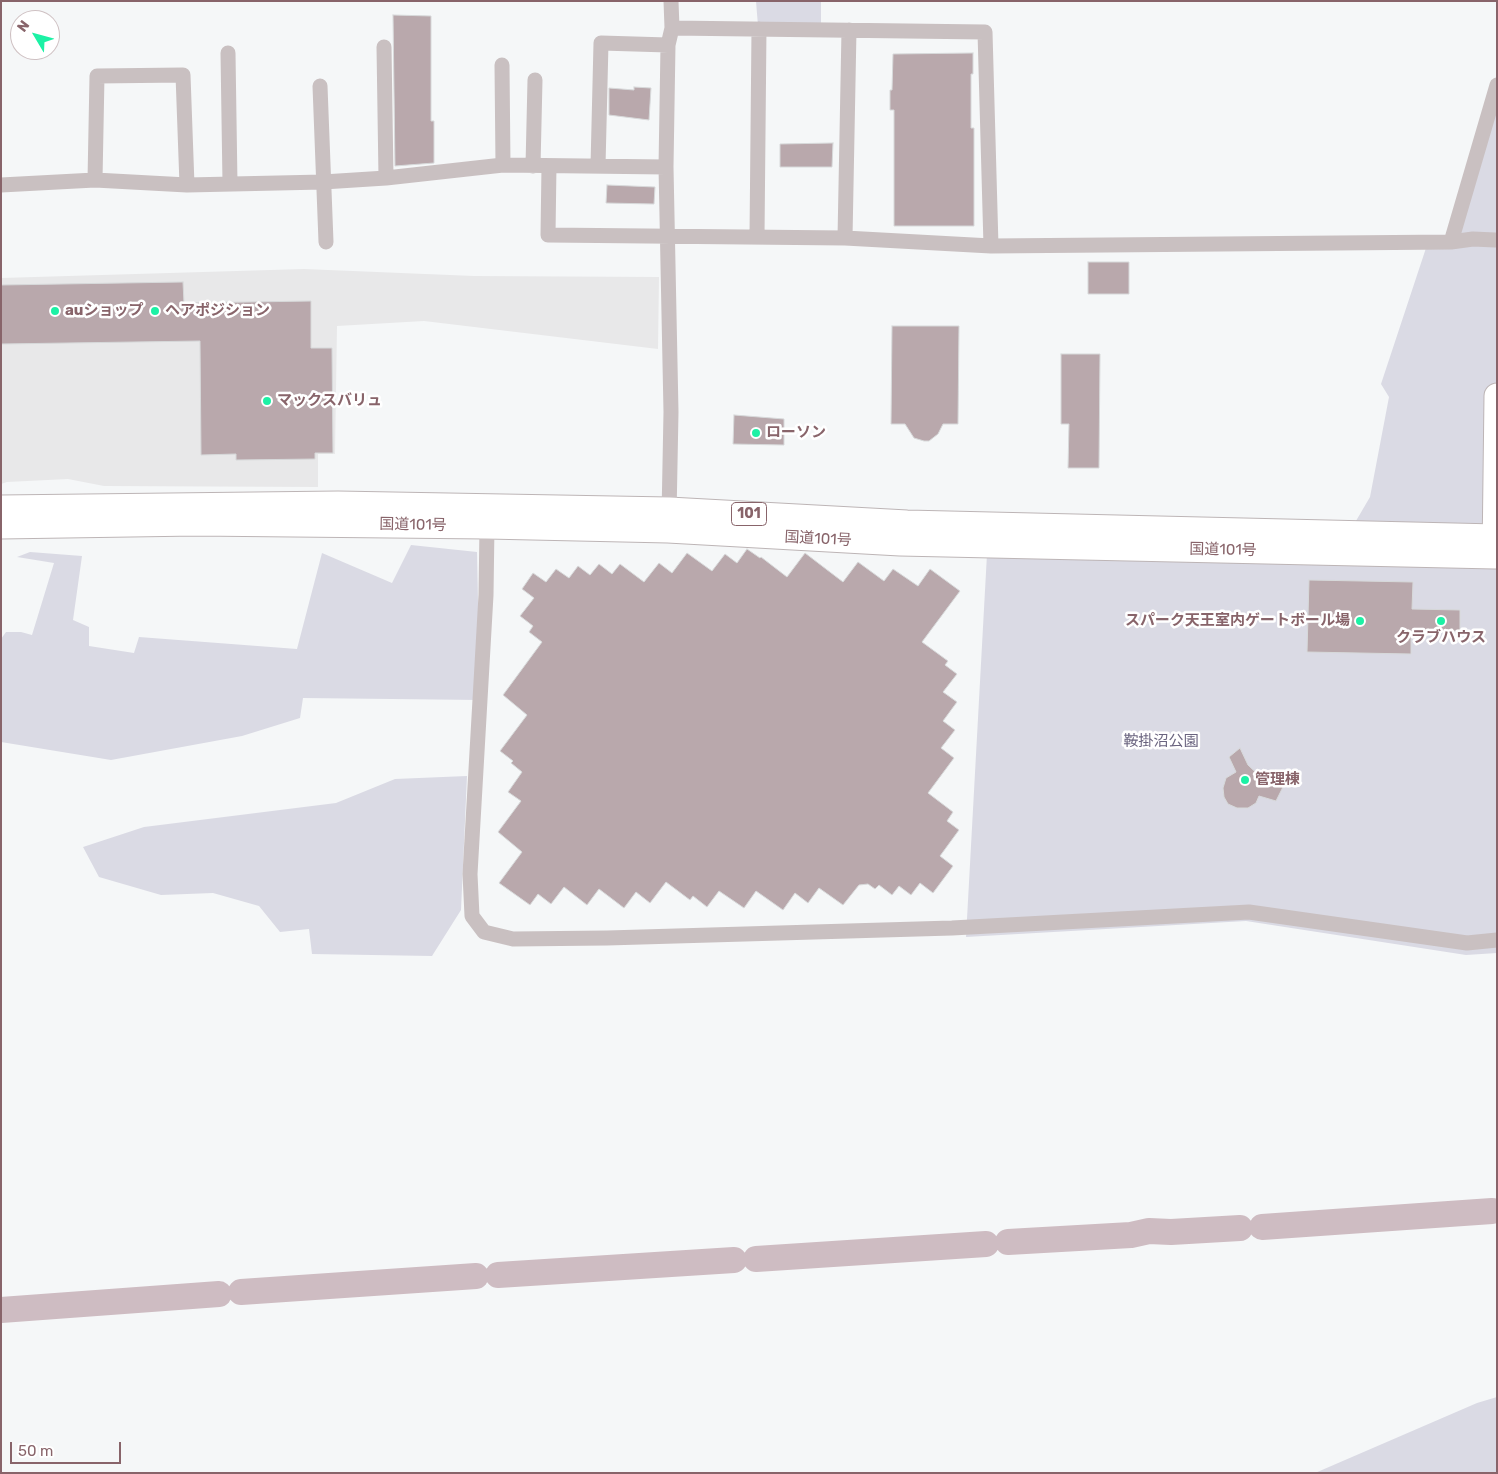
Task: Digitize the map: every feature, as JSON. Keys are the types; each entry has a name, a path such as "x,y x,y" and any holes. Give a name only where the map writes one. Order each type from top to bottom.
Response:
{"highway":[{"name":"国道101号","path":"1,508 338,504 668,520 907,523 1496,547 1497,396"},
{"name":"国道101号","path":"1,526 215,523 487,526 668,520"}],"street":[{"path":"668,520 671,412 666,167 668,45 672,28 671,1"},
{"path":"672,28 985,32 991,246"},
{"path":"757,237 759,29"},
{"path":"845,238 849,30"},
{"path":"598,166 601,42 668,45"},
{"path":"384,47 386,178"},
{"path":"228,52 230,184"},
{"path":"502,65 503,165"},
{"path":"95,180 97,76 184,75 187,185"},
{"path":"535,80 548,235 845,238 991,246 1496,240"},
{"path":"1452,242 1497,85"},
{"path":"320,86 326,242"},
{"path":"1,186 95,180 187,185 323,182 386,178 503,165 666,167"},
{"path":"487,526 486,595 470,874 472,916 484,932 513,939 711,935 952,928 1249,912 1467,943 1497,940"}],"shaded area":[{"path":"304,269 474,276 659,277 658,349 424,321 337,326 335,454 318,454 318,487 104,486 68,479 7,482 1,484 1,278"}],"green space":[{"path":"756,1 821,1 821,25 758,26"},
{"path":"1497,89 1497,530 1353,526 1370,497 1389,397 1381,384 1427,245 1452,241"},
{"path":"411,545 477,552 480,700 303,698 300,718 242,736 111,760 1,742 1,639 6,632 21,632 32,635 54,563 17,557 30,552 82,556 73,620 89,627 89,646 134,653 139,637 297,649 322,553 392,583"},
{"name":"鞍掛沼公園","path":"987,554 1497,569 1497,953 1466,955 1246,921 966,937"},
{"path":"467,776 461,910 432,956 312,954 309,929 280,932 259,906 213,893 161,895 99,877 83,847 144,827 336,803 395,779"},
{"path":"1497,1397 1497,1473 1315,1473 1477,1403"}],"building":[{"path":"393,15 431,16 431,121 434,121 434,163 395,166"},
{"path":"973,53 971,128 974,128 974,226 894,226 894,110 890,110 893,54"},
{"path":"634,87 651,88 649,120 609,115 609,88 634,90"},
{"path":"833,143 832,167 780,167 780,144"},
{"path":"607,185 655,187 654,204 606,203"},
{"path":"1088,262 1129,262 1129,294 1088,294"},
{"name":"マックスバリュ","path":"183,282 184,303 311,301 311,348 332,348 333,453 315,453 315,459 236,460 236,454 201,455 200,341 1,344 1,285"},
{"path":"892,326 959,326 958,424 943,424 938,434 929,441 914,438 905,424 891,424"},
{"path":"1061,354 1100,354 1099,468 1068,468 1069,424 1061,424"},
{"path":"734,415 784,419 784,445 733,444"},
{"path":"747,549 787,577 805,553 843,582 858,562 884,581 893,569 918,586 930,569 960,591 922,642 948,661 945,665 957,674 943,692 957,702 943,721 955,730 941,748 954,758 928,793 953,812 947,821 959,830 940,856 953,866 933,893 920,883 911,895 899,886 892,895 879,885 875,889 868,884 859,885 843,905 819,888 808,903 795,893 783,910 756,891 744,908 719,891 707,907 693,896 690,900 666,882 650,903 636,892 624,908 599,889 587,905 564,887 551,904 538,894 530,905 499,883 522,852 498,832 521,801 508,792 522,772 511,763 513,761 500,751 527,715 503,695 542,642 529,632 533,626 520,616 534,598 522,589 533,573 546,582 556,569 569,578 578,566 590,575 599,564 612,574 620,564 644,582 659,563 672,573 687,553 712,571 725,554 737,563"},
{"name":"スパーク天王室内ゲートボール場","path":"1309,580 1413,582 1412,609 1460,610 1460,631 1411,632 1411,654 1307,652"},
{"name":"管理棟","path":"1240,748 1248,765 1266,782 1283,787 1276,801 1259,796 1256,803 1248,808 1237,808 1228,804 1224,797 1223,788 1226,778 1236,772 1229,757"}],"waterway":[{"path":"1262,1227 1492,1211"},
{"path":"1008,1242 1131,1235 1149,1231 1171,1232 1240,1228"},
{"path":"756,1259 986,1244"},
{"path":"498,1275 734,1260"},
{"path":"241,1292 476,1276"},
{"path":"1,1310 219,1294"}],"place":[{"name":"auショップ","path":"55,311"},
{"name":"ヘアポジション","path":"155,311"},
{"name":"マックスバリュ","path":"267,401"},
{"name":"ローソン","path":"756,433"},
{"name":"スパーク天王室内ゲートボール場","path":"1360,621"},
{"name":"クラブハウス","path":"1441,621"},
{"name":"管理棟","path":"1245,780"}]}
